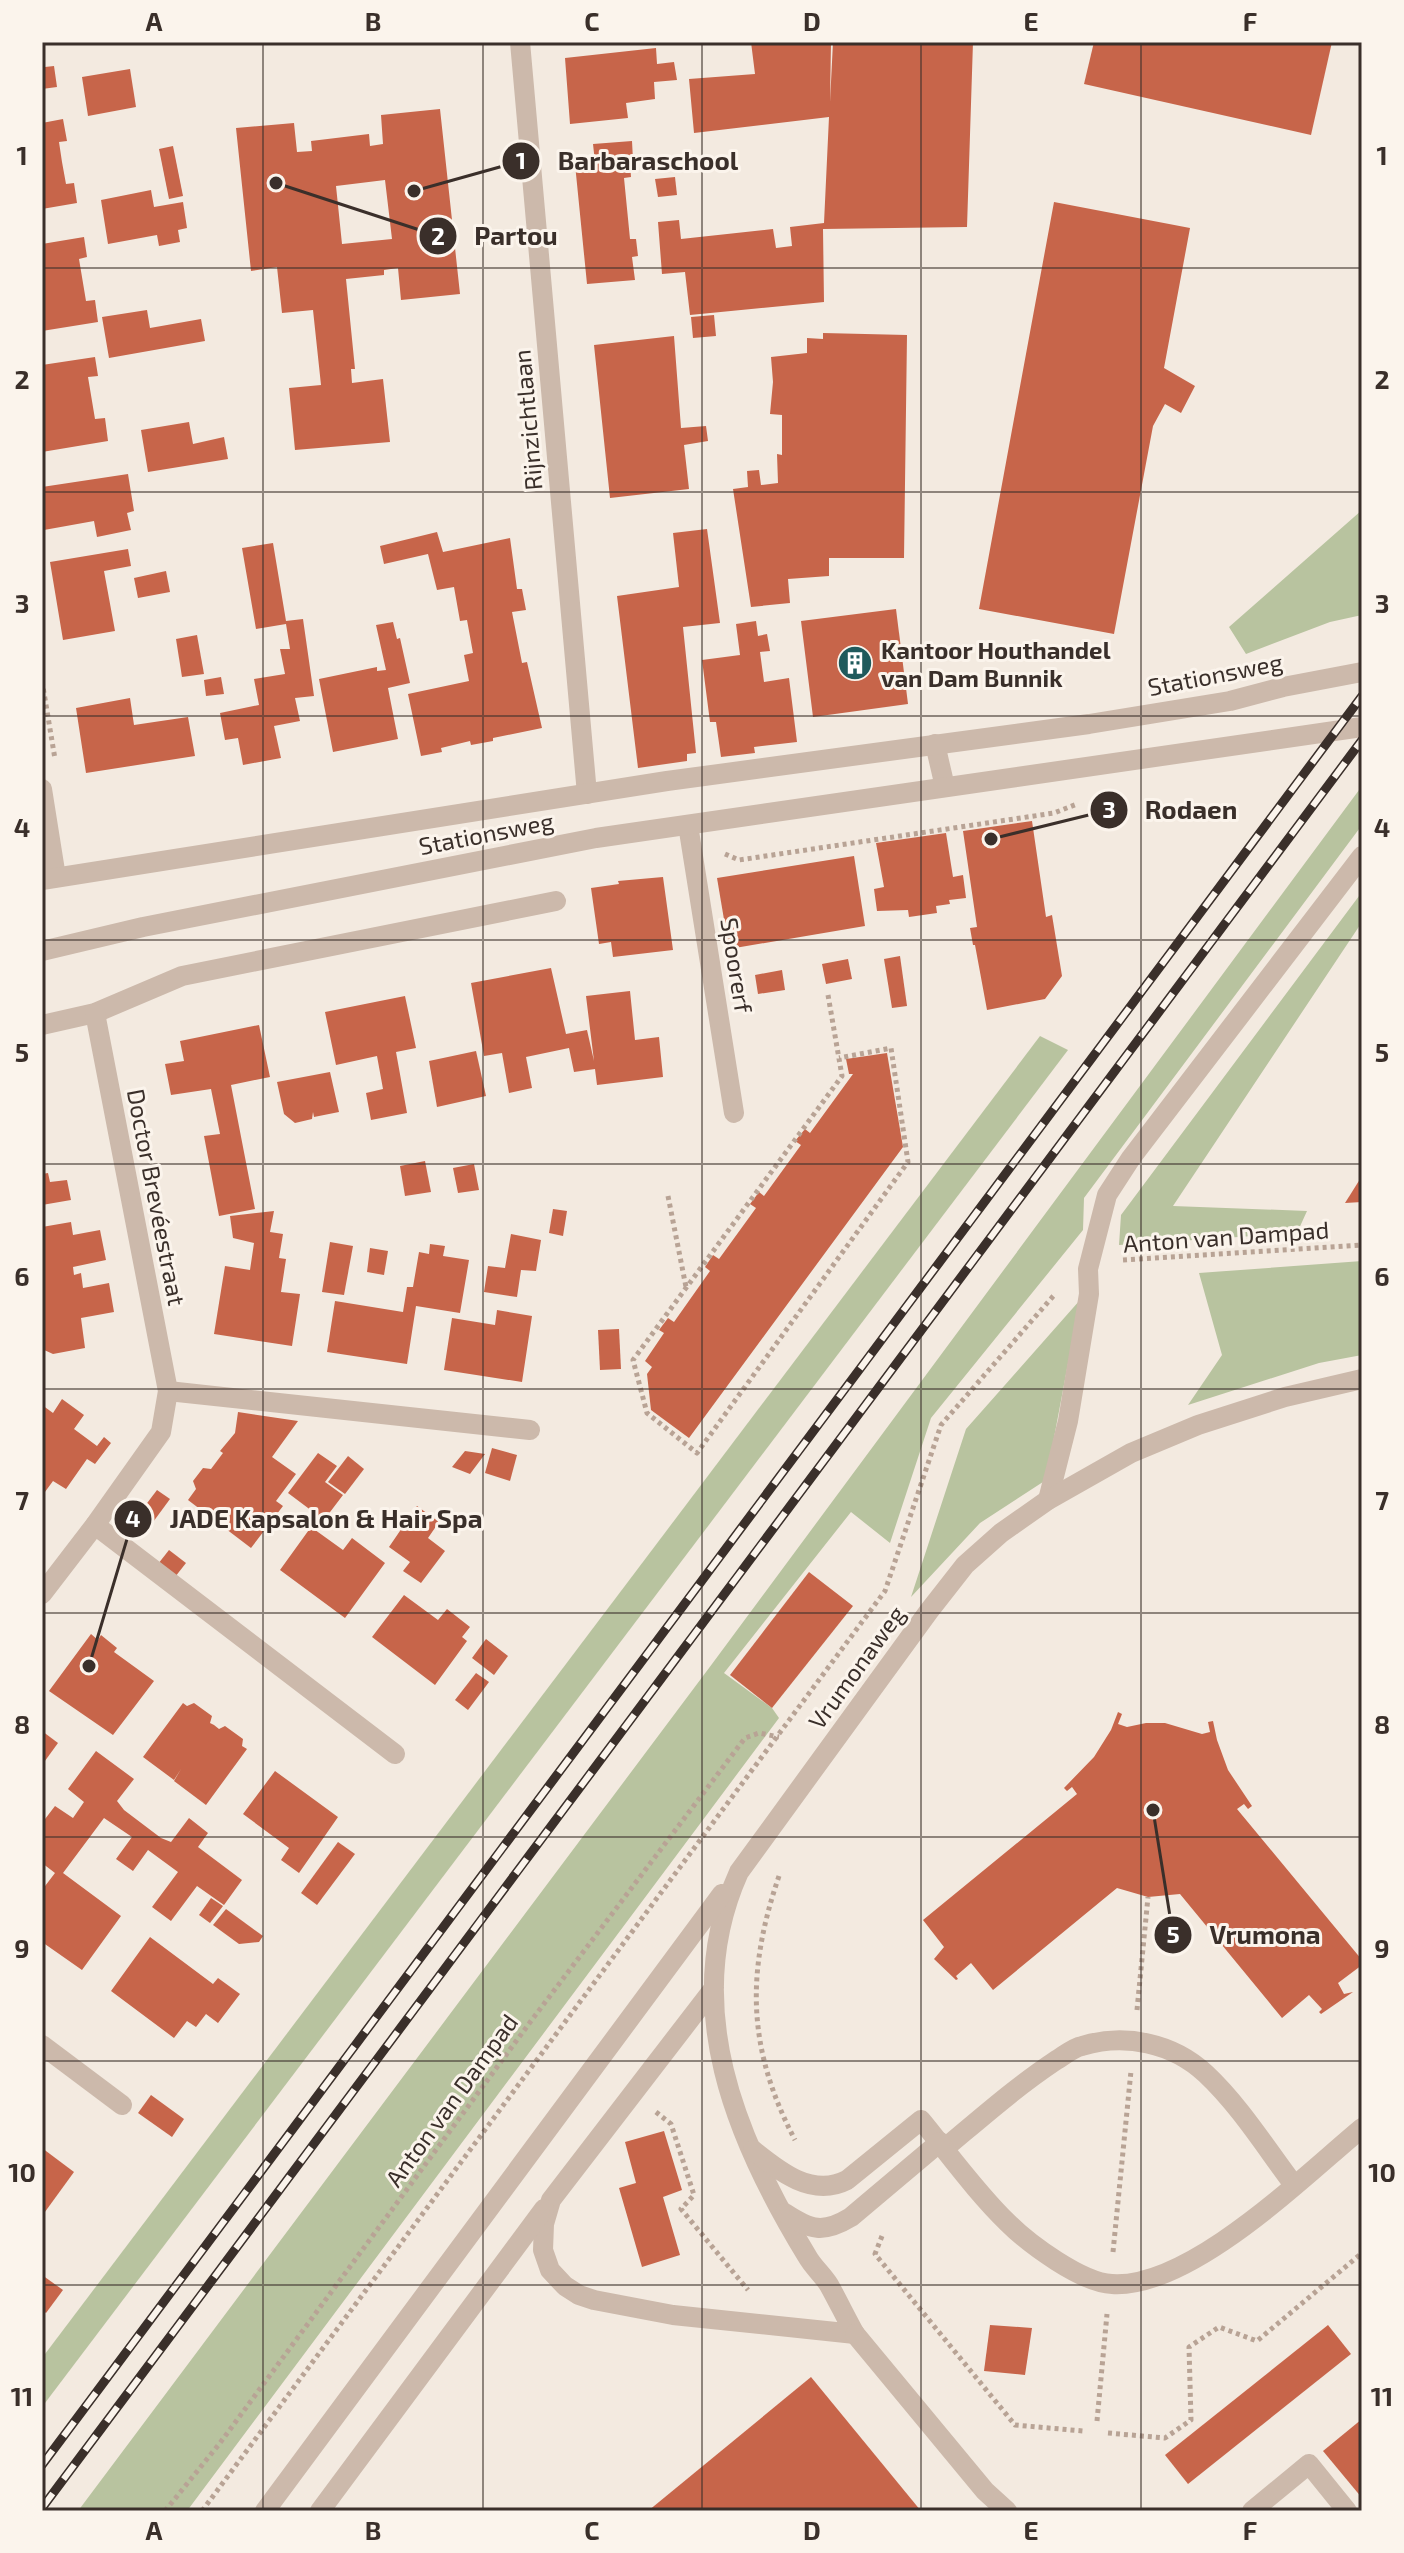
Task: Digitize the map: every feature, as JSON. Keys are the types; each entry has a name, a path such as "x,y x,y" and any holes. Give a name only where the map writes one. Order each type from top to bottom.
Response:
{"street":[{"name":"Rijnzichtlaan","path":"520,42 587,794"},
{"name":"Stationsweg","path":"49,879 587,794 1039,732 1230,701 1362,672"},
{"name":"Stationsweg","path":"42,951 143,927 584,840 1358,727"},
{"path":"935,744 945,787"},
{"path":"42,789 49,879"},
{"name":"Spoorerf","path":"688,825 734,1113"},
{"path":"1048,1500 1068,1421 1089,1294 1088,1269 1107,1195 1131,1158 1362,856"},
{"path":"42,1025 95,1013 182,976 556,901"},
{"name":"Doctor Brevéestraat","path":"45,1583 95,1525 161,1432 168,1391 95,1013"},
{"name":"Vrumonaweg","path":"1007,2511 985,2491 855,2334 828,2283 809,2259 749,2148 729,2094 720,2058 714,1988 720,1922 739,1872 929,1611 965,1565 1001,1533 1048,1500 1131,1453 1198,1425 1285,1397 1362,1379"},
{"path":"168,1391 530,1430"},
{"path":"95,1525 395,1754"},
{"path":"265,2511 739,1872"},
{"path":"320,2511 551,2200 714,1988"},
{"path":"782,2211 805,2227 819,2229 837,2225 1031,2077 1079,2046 1106,2041 1134,2040 1161,2046 1185,2057 1223,2092 1294,2185"},
{"path":"42,2045 122,2105"},
{"path":"749,2148 798,2181 836,2185 847,2180 921,2120 1007,2223 1043,2253 1073,2270 1110,2285 1142,2281 1178,2268 1215,2248 1362,2128"},
{"path":"551,2200 544,2224 543,2250 550,2270 579,2295 673,2315 855,2334"},
{"path":"1252,2511 1309,2464 1347,2511"}],"path":[{"path":"42,681 56,760"},
{"path":"828,995 842,1076 633,1360 647,1413 697,1453 908,1162 891,1048 839,1058"},
{"path":"668,1196 686,1288"},
{"name":"Anton van Dampad","path":"202,2511 885,1591 941,1425 1056,1293 1088,1269 1119,1260 1362,1245"},
{"name":"Anton van Dampad","path":"165,2511 248,2405 531,2021 745,1738 759,1733 779,1737"},
{"path":"780,1873 765,1918 758,1953 756,2000 764,2064 795,2141"},
{"path":"1097,2421 1148,1897"},
{"path":"557,2034 596,2064"},
{"path":"633,2093 671,2124 694,2195 681,2209 757,2300"},
{"path":"884,2230 875,2254 1015,2425 1083,2431"},
{"path":"1108,2433 1165,2438 1191,2420 1189,2347 1219,2327 1257,2341 1362,2253"}],"green space":[{"path":"1362,510 1362,615 1330,622 1246,654 1229,627"},
{"path":"1362,786 1362,825 1084,1198 1083,1230 931,1418 890,1543 851,1512 724,1673 772,1708 779,1718 187,2511 78,2511 712,1664"},
{"path":"1362,892 1362,922 1173,1206 1307,1211 1297,1233 1119,1245 1121,1215"},
{"path":"1040,1036 1068,1050 42,2407 42,2358"},
{"path":"1362,1261 1362,1355 1319,1363 1188,1405 1222,1355 1199,1273"},
{"path":"1080,1300 1046,1480 980,1523 911,1597 966,1429"}],"building":[{"path":"751,42 831,42 830,102 833,42 973,42 967,227 823,229 824,302 690,315 685,272 662,274 658,222 679,220 681,239 773,229 776,248 792,246 790,227 824,223 829,117 694,133 689,79 755,74"},
{"path":"1094,42 1332,42 1311,135 1084,84"},
{"path":"656,48 657,64 674,62 677,80 654,82 655,99 626,103 628,118 570,124 565,58"},
{"path":"42,58 45,67 54,66 57,87 42,89"},
{"path":"130,69 136,107 88,116 82,77"},
{"path":"440,109 460,294 401,300 398,268 384,270 384,275 346,279 355,369 351,369 352,383 383,379 390,442 295,450 289,388 321,385 313,310 282,313 277,267 251,271 236,128 294,123 297,152 312,151 311,141 369,134 370,146 383,144 381,115","holes":["385,180 392,239 342,244 336,186"]},
{"path":"63,119 67,141 59,142 62,162 66,184 74,183 77,203 42,209 42,123"},
{"path":"632,141 633,160 623,161 623,164 630,163 631,177 624,178 630,239 636,239 638,256 632,257 635,280 587,284 575,164 595,162 593,144"},
{"path":"173,146 183,196 169,199 159,149"},
{"path":"675,177 677,195 658,197 655,179"},
{"path":"151,190 154,207 183,202 187,228 178,230 180,242 159,246 157,235 108,244 101,200"},
{"path":"1054,202 1190,228 1164,368 1195,386 1181,413 1165,404 1153,426 1114,634 979,609"},
{"path":"84,237 87,257 79,259 86,301 95,300 98,322 42,331 42,244"},
{"path":"147,310 150,328 201,319 205,341 109,358 102,317"},
{"path":"714,315 716,336 693,338 691,317"},
{"path":"823,333 907,335 904,558 829,558 829,576 788,579 790,603 751,607 733,489 748,487 747,471 759,470 761,485 778,483 777,454 782,455 782,415 770,414 773,382 771,357 807,353 807,338 823,339"},
{"path":"674,336 681,428 706,426 708,441 684,445 689,489 610,498 594,345"},
{"path":"95,357 98,376 88,377 95,419 105,418 108,441 42,452 42,365"},
{"path":"189,422 193,444 224,437 228,459 148,472 141,430"},
{"path":"128,474 134,511 127,513 131,530 97,537 94,521 44,530 42,487"},
{"path":"707,529 720,623 683,627 696,753 687,754 687,761 638,768 617,596 679,587 673,533"},
{"path":"437,532 443,552 510,538 517,589 522,589 526,610 512,612 522,663 527,662 542,728 471,745 470,741 421,756 408,694 469,681 464,655 473,653 467,620 460,621 454,587 437,590 428,554 384,564 380,546"},
{"path":"273,543 286,621 303,619 314,696 295,698 300,721 274,726 281,758 243,765 238,738 225,740 220,713 259,705 254,679 285,674 280,649 290,649 286,624 256,629 242,548"},
{"path":"128,549 131,566 104,571 115,631 63,640 50,562"},
{"path":"166,571 170,592 138,598 134,578"},
{"name":"Kantoor Houthandel van Dam Bunnik","path":"896,609 908,704 813,717 801,621"},
{"path":"756,621 758,636 767,634 770,651 760,652 764,682 789,678 797,742 754,747 755,753 721,757 716,722 710,722 702,660 740,655 736,624"},
{"path":"393,622 397,639 400,638 410,683 388,688 398,739 333,752 319,679 377,667 377,671 386,670 376,625"},
{"path":"197,635 204,674 182,677 176,639"},
{"path":"221,677 224,694 206,696 204,680"},
{"path":"130,698 134,725 188,717 195,756 86,773 76,708"},
{"path":"1032,821 1046,917 1052,915 1062,976 1045,999 987,1010 970,928 977,927 963,831"},
{"path":"946,833 953,877 963,875 966,898 949,900 950,904 936,906 937,913 909,917 908,910 877,911 874,889 884,887 876,843"},
{"path":"854,856 865,926 729,949 717,878"},
{"path":"663,877 673,950 613,957 611,942 599,944 591,888 619,884 618,881"},
{"path":"900,956 907,1006 892,1008 884,959"},
{"path":"848,959 852,979 826,984 822,964"},
{"path":"551,968 566,1034 587,1030 594,1061 586,996 630,991 635,1040 659,1037 663,1077 597,1085 595,1069 574,1072 569,1048 526,1057 532,1088 509,1093 502,1053 484,1056 471,983"},
{"path":"782,970 785,990 758,994 755,975"},
{"path":"405,996 416,1048 396,1052 407,1113 371,1120 366,1093 383,1089 377,1056 336,1065 325,1012"},
{"path":"259,1025 270,1077 231,1085 255,1209 219,1216 204,1136 220,1134 211,1089 171,1095 165,1064 184,1061 180,1041"},
{"path":"476,1051 486,1096 437,1107 429,1061"},
{"path":"887,1053 903,1147 689,1438 651,1410 647,1374 652,1367 645,1361 664,1333 659,1330 668,1318 674,1322 710,1271 705,1267 713,1255 719,1259 756,1208 750,1204 759,1192 764,1196 801,1145 795,1141 805,1129 810,1133 853,1074 849,1074 846,1059"},
{"path":"330,1072 339,1112 314,1117 313,1112 312,1119 295,1123 284,1114 277,1082"},
{"path":"425,1161 431,1192 405,1196 400,1166"},
{"path":"474,1164 479,1190 458,1193 453,1168"},
{"path":"48,1173 50,1182 67,1180 71,1200 42,1205 42,1174"},
{"path":"1362,1176 1362,1202 1345,1203"},
{"path":"553,1209 567,1211 563,1236 549,1233"},
{"path":"274,1211 270,1232 283,1234 279,1258 286,1259 281,1292 300,1294 292,1346 214,1334 225,1266 250,1270 254,1243 233,1238 230,1216"},
{"path":"71,1222 73,1235 100,1230 106,1260 73,1267 74,1275 81,1273 83,1288 109,1283 114,1312 81,1318 85,1348 53,1354 42,1349 42,1227"},
{"path":"511,1234 541,1240 536,1271 521,1270 517,1297 484,1292 488,1266 505,1268"},
{"path":"330,1242 353,1246 344,1295 322,1292"},
{"path":"430,1244 445,1246 443,1256 469,1260 460,1313 416,1306 407,1364 327,1352 335,1301 403,1312 407,1287 413,1287 419,1252 429,1254"},
{"path":"370,1248 388,1251 384,1275 367,1272"},
{"path":"497,1310 532,1316 522,1382 444,1370 452,1318 495,1325"},
{"path":"619,1329 621,1369 600,1370 598,1330"},
{"path":"62,1399 84,1415 74,1429 97,1446 104,1437 111,1443 95,1464 87,1459 66,1489 53,1481 42,1496 42,1405 53,1413"},
{"path":"238,1412 298,1421 272,1457 296,1474 276,1501 283,1506 251,1548 188,1500 196,1489 193,1481 203,1468 211,1469 223,1453 220,1451 235,1433"},
{"path":"492,1448 517,1455 510,1481 485,1473"},
{"path":"465,1451 485,1454 470,1474 452,1467"},
{"path":"318,1453 337,1466 325,1482 343,1495 324,1520 288,1493"},
{"path":"348,1456 364,1469 345,1494 328,1482"},
{"path":"157,1490 170,1499 145,1533 132,1523"},
{"path":"417,1506 439,1522 428,1538 445,1551 421,1583 403,1571 410,1562 389,1547"},
{"path":"311,1527 343,1550 352,1538 385,1563 345,1618 280,1570"},
{"path":"169,1550 186,1563 175,1577 158,1564"},
{"path":"809,1572 853,1606 772,1708 730,1675"},
{"path":"404,1595 438,1620 447,1609 470,1627 462,1637 467,1641 435,1685 372,1637"},
{"path":"91,1634 98,1640 101,1635 117,1648 114,1652 154,1681 113,1735 49,1691"},
{"path":"486,1639 508,1656 494,1675 472,1658"},
{"path":"476,1673 489,1682 468,1710 455,1700"},
{"path":"183,1703 187,1706 194,1703 212,1716 210,1723 219,1729 225,1726 243,1739 242,1746 247,1749 206,1805 174,1781 181,1769 174,1780 143,1757"},
{"path":"1118,1712 1122,1714 1118,1724 1127,1727 1165,1723 1202,1734 1210,1732 1208,1722 1213,1721 1228,1770 1252,1806 1248,1809 1244,1804 1237,1809 1362,1960 1362,1965 1338,1983 1344,1994 1353,1992 1321,2014 1322,2009 1309,1995 1282,2018 1180,1894 1148,1897 1117,1888 993,1990 971,1963 956,1976 956,1980 934,1959 944,1947 923,1920 1077,1794 1072,1787 1067,1791 1064,1788 1094,1757"},
{"path":"42,1731 58,1743 42,1765"},
{"path":"96,1751 134,1779 117,1801 124,1810 171,1842 189,1818 208,1833 198,1847 242,1880 224,1905 197,1886 171,1921 152,1907 178,1872 148,1850 133,1871 116,1859 132,1837 104,1818 63,1873 121,1916 82,1970 42,1942 42,1890 55,1873 42,1863 42,1823 55,1806 73,1818 84,1802 68,1789"},
{"path":"275,1771 338,1817 299,1873 281,1860 289,1848 243,1814"},
{"path":"338,1842 355,1854 317,1905 301,1893"},
{"path":"211,1898 223,1906 210,1923 199,1915"},
{"path":"226,1909 263,1936 259,1942 239,1944 213,1925"},
{"path":"150,1937 213,1984 218,1978 240,1994 218,2023 206,2014 196,2027 187,2021 174,2038 111,1991"},
{"path":"151,2095 184,2119 172,2137 138,2113"},
{"path":"664,2131 682,2190 663,2197 680,2255 642,2267 619,2188 636,2183 625,2142"},
{"path":"42,2148 74,2172 42,2216"},
{"path":"42,2275 63,2290 46,2313 42,2310"},
{"path":"990,2325 1032,2328 1025,2375 984,2371"},
{"path":"1328,2325 1351,2354 1188,2484 1165,2455"},
{"path":"811,2377 921,2511 648,2511"},
{"path":"1362,2419 1362,2498 1323,2451"}],"railway":[{"path":"42,2465 1362,696"},
{"path":"42,2508 1362,740"}],"place":[{"name":"Partou","path":"276,183"},
{"name":"Barbaraschool","path":"414,191"},
{"name":"Kantoor Houthandel van Dam Bunnik","path":"855,663"},
{"name":"Rodaen","path":"991,839"},
{"name":"JADE Kapsalon & Hair Spa","path":"89,1666"},
{"name":"Vrumona","path":"1153,1810"}]}
